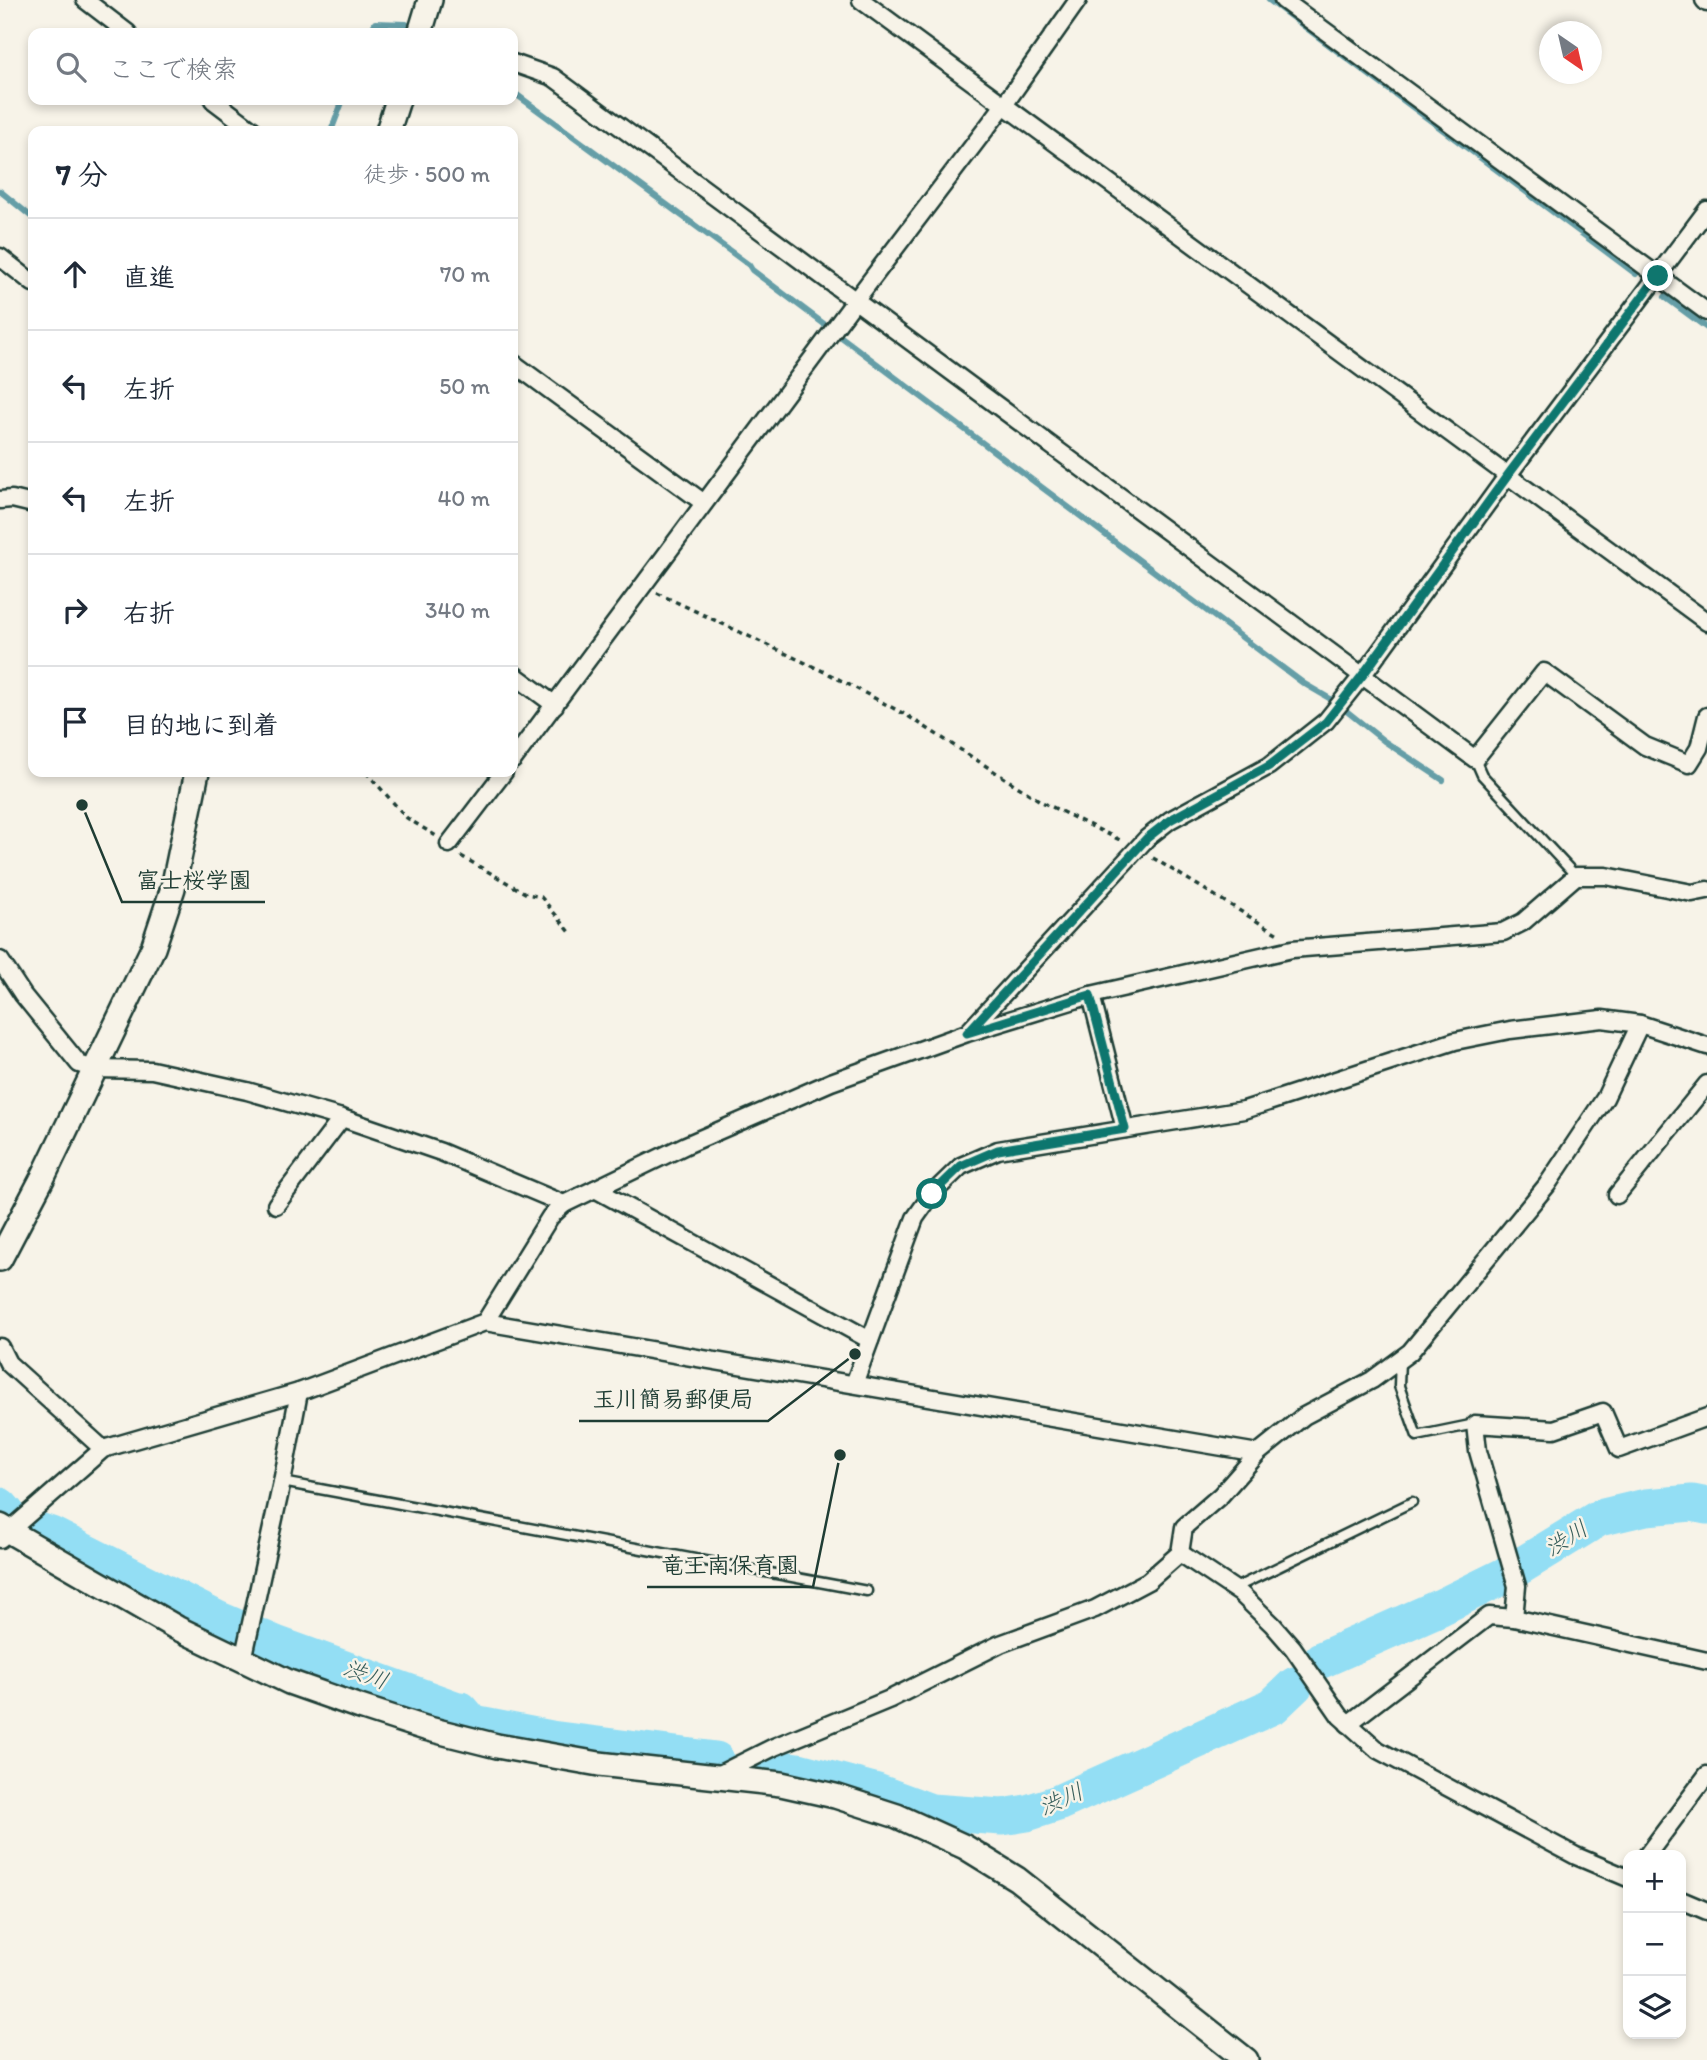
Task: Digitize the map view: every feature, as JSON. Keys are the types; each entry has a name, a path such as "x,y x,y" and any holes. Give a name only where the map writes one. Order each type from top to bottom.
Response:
{"street":[{"path":"85,0 121,28"},
{"path":"426,28 430,0"},
{"path":"861,0 1707,622"},
{"path":"518,753 1004,105 1078,0"},
{"path":"1283,0 1707,312"},
{"path":"518,65 553,77 1475,759 1544,672 1645,746 1689,764 1699,748 1707,716"},
{"path":"220,105 248,126"},
{"path":"390,126 396,105"},
{"path":"967,1033 1138,849 1170,820 1269,766 1326,722 1707,210"},
{"path":"0,257 28,279"},
{"path":"518,367 704,503"},
{"path":"0,500 12,499 28,503"},
{"path":"518,678 555,705"},
{"path":"0,1259 43,1177 153,948 173,888 196,777"},
{"path":"449,844 500,777"},
{"path":"485,1322 550,1217 564,1204 686,1144 831,1082 967,1033 1090,995 1292,949 1503,932 1523,922 1576,876 1606,876 1692,893 1707,890"},
{"path":"0,960 23,995 79,1065 94,1069 152,1070 247,1091 342,1118 441,1152 564,1204"},
{"path":"1090,995 1125,1129"},
{"path":"854,1384 915,1218 932,1194 961,1166 998,1150 1244,1110 1469,1038 1510,1030 1602,1019 1640,1024 1707,1046"},
{"path":"714,1777 774,1747 890,1699 1000,1644 1095,1609 1148,1581 1180,1553 1184,1527 1221,1495 1258,1453 1304,1416 1372,1380 1410,1352 1547,1185 1605,1098 1640,1024"},
{"path":"1617,1195 1707,1084"},
{"path":"276,1205 342,1118"},
{"path":"595,1189 870,1340"},
{"path":"1246,2060 1017,1879 965,1847 897,1816 835,1796 781,1784 599,1764 425,1728 289,1682 244,1654 177,1628 3,1532 103,1449 299,1392 485,1322 1258,1453"},
{"path":"0,1347 8,1363 103,1449"},
{"path":"244,1654 299,1392"},
{"path":"1514,1618 1517,1586 1478,1451 1475,1424 1554,1429 1603,1412 1619,1449 1707,1418"},
{"path":"1180,1553 1233,1589 1273,1625 1348,1724 1378,1750 1576,1856 1623,1876"},
{"path":"1348,1724 1489,1616 1514,1618 1707,1661"},
{"path":"1651,1850 1707,1774"},
{"path":"1686,1902 1707,1911"}],"lane":[{"path":"1475,759 1482,775 1576,876"},
{"path":"1400,1359 1399,1385 1417,1436 1475,1424"},
{"path":"282,1482 867,1591"},
{"path":"1233,1589 1412,1502"}],"path":[{"path":"643,586 829,674 908,716 1042,802 1138,849 1283,937 1292,949"}],"waterway":[{"path":"1269,0 1636,274"},
{"path":"372,28 375,23 406,24"},
{"path":"518,96 749,265 752,270 1303,683 1334,701 1384,741 1443,780"},
{"path":"333,126 341,105"},
{"path":"0,191 28,214"},
{"path":"1665,297 1707,328"},
{"name":"渋川","path":"1321,1660 1506,1575 1599,1518 1646,1507 1692,1503 1707,1506"},
{"name":"渋川","path":"0,1506 7,1514"},
{"name":"渋川","path":"30,1528 51,1535 217,1619 278,1645 461,1710 473,1724 551,1739 716,1760"},
{"name":"渋川","path":"766,1767 798,1771 877,1792 931,1812 1002,1817 1027,1813 1058,1803 1273,1706 1295,1685"}],"place":[{"name":"富士桜学園","path":"82,805"},
{"name":"玉川簡易郵便局","path":"855,1354"},
{"name":"竜王南保育園","path":"840,1455"}],"route":[{"path":"932,1194 961,1166 998,1150 1125,1129 1090,995 967,1033 1147,838 1170,820 1269,766 1326,722 1658,276"}]}
